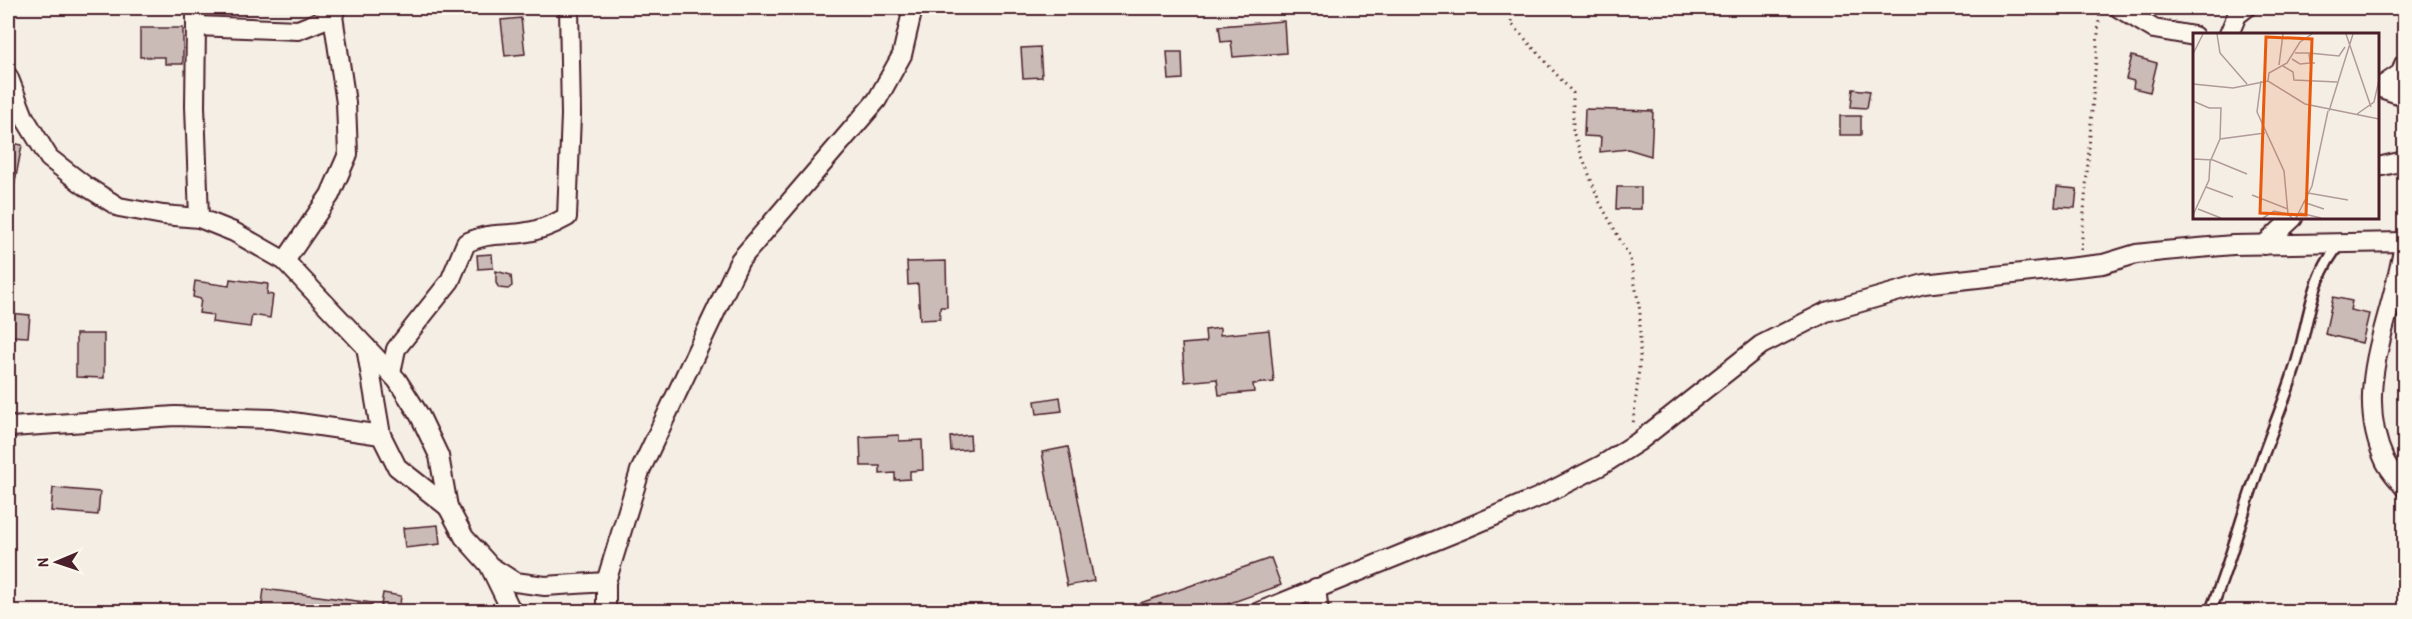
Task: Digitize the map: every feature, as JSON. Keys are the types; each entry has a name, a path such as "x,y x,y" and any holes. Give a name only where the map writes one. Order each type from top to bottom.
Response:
{"street":[{"path":"196,8 195,106 199,218"},
{"path":"391,373 396,349 450,280 466,243 486,234 522,233 550,226 567,217 571,115 569,8"},
{"path":"606,612 606,582 640,471 740,260 877,100 902,55 914,8"},
{"path":"2229,33 2237,15 2246,8"},
{"path":"2127,11 2154,29 2193,36"},
{"path":"196,26 298,30 334,12 346,103 348,154 330,195 285,261"},
{"path":"2379,87 2402,73 2404,64"},
{"path":"8,76 24,117 49,158 84,185 119,207 163,215 199,218 234,232 285,261 391,373 420,416 439,456 448,507 464,537 490,566 515,582 545,586 606,582"},
{"path":"2379,88 2404,96"},
{"path":"2379,167 2404,161"},
{"path":"2264,244 2292,219"},
{"path":"1259,612 1539,497 1602,465 1630,447 1761,345 1826,312 1924,284 2079,267 2155,252 2264,244 2343,241 2404,242 2399,273 2376,347 2372,382 2375,429 2386,462 2404,487"},
{"path":"366,346 381,435 397,467 448,507"},
{"path":"8,424 11,427 175,416 272,419 381,435"},
{"path":"490,566 512,612"},
{"path":"1316,588 1319,612"}],"lane":[{"path":"2210,612 2225,578 2253,484 2297,361 2306,316 2326,259 2343,241"}],"path":[{"path":"1511,8 1511,23 1573,93 1573,132 1599,201 1630,258 1640,311 1640,359 1630,447"},
{"path":"2079,267 2100,8"},
{"path":"2392,612 2404,590"}],"building":[{"path":"521,18 525,54 505,56 501,20"},
{"path":"1284,21 1286,53 1233,57 1231,41 1221,42 1219,26"},
{"path":"140,28 183,28 183,64 165,64 165,57 140,57"},
{"path":"1040,47 1042,77 1023,78 1021,48"},
{"path":"1167,52 1182,52 1183,79 1169,80"},
{"path":"2132,56 2157,63 2150,92 2133,88 2134,81 2126,79"},
{"path":"1853,89 1870,91 1867,108 1851,107"},
{"path":"1585,109 1653,111 1651,156 1628,149 1600,152 1601,137 1584,136"},
{"path":"1840,116 1861,116 1861,135 1840,135"},
{"path":"8,142 22,145 14,187 8,187"},
{"path":"1617,187 1641,187 1641,209 1616,209"},
{"path":"2057,187 2077,189 2075,208 2055,207"},
{"path":"492,254 493,268 478,269 477,255"},
{"path":"946,261 947,307 940,307 940,319 920,320 918,284 908,285 907,262"},
{"path":"496,271 511,275 512,286 508,289 499,288 496,283"},
{"path":"230,279 268,284 267,294 273,295 270,318 252,315 250,327 212,322 213,315 199,313 201,299 193,297 195,281 229,286"},
{"path":"2333,297 2352,301 2350,310 2369,314 2362,343 2325,334"},
{"path":"9,313 30,315 28,337 8,336"},
{"path":"1220,328 1220,335 1269,330 1274,382 1253,384 1254,392 1219,395 1217,379 1185,382 1182,344 1206,342 1205,330"},
{"path":"76,334 104,334 104,378 76,377"},
{"path":"1060,397 1062,411 1037,414 1035,401"},
{"path":"899,435 899,441 922,440 923,470 910,471 910,479 895,480 895,473 880,474 880,466 861,466 860,437"},
{"path":"970,435 971,449 951,451 950,437"},
{"path":"1068,447 1094,581 1067,586 1042,452"},
{"path":"53,488 100,492 98,515 51,511"},
{"path":"438,525 440,544 405,548 403,528"},
{"path":"1271,558 1281,585 1205,612 1124,612 1123,609"},
{"path":"264,589 372,603 371,612 261,612"},
{"path":"383,593 401,596 399,612 380,612"}]}
